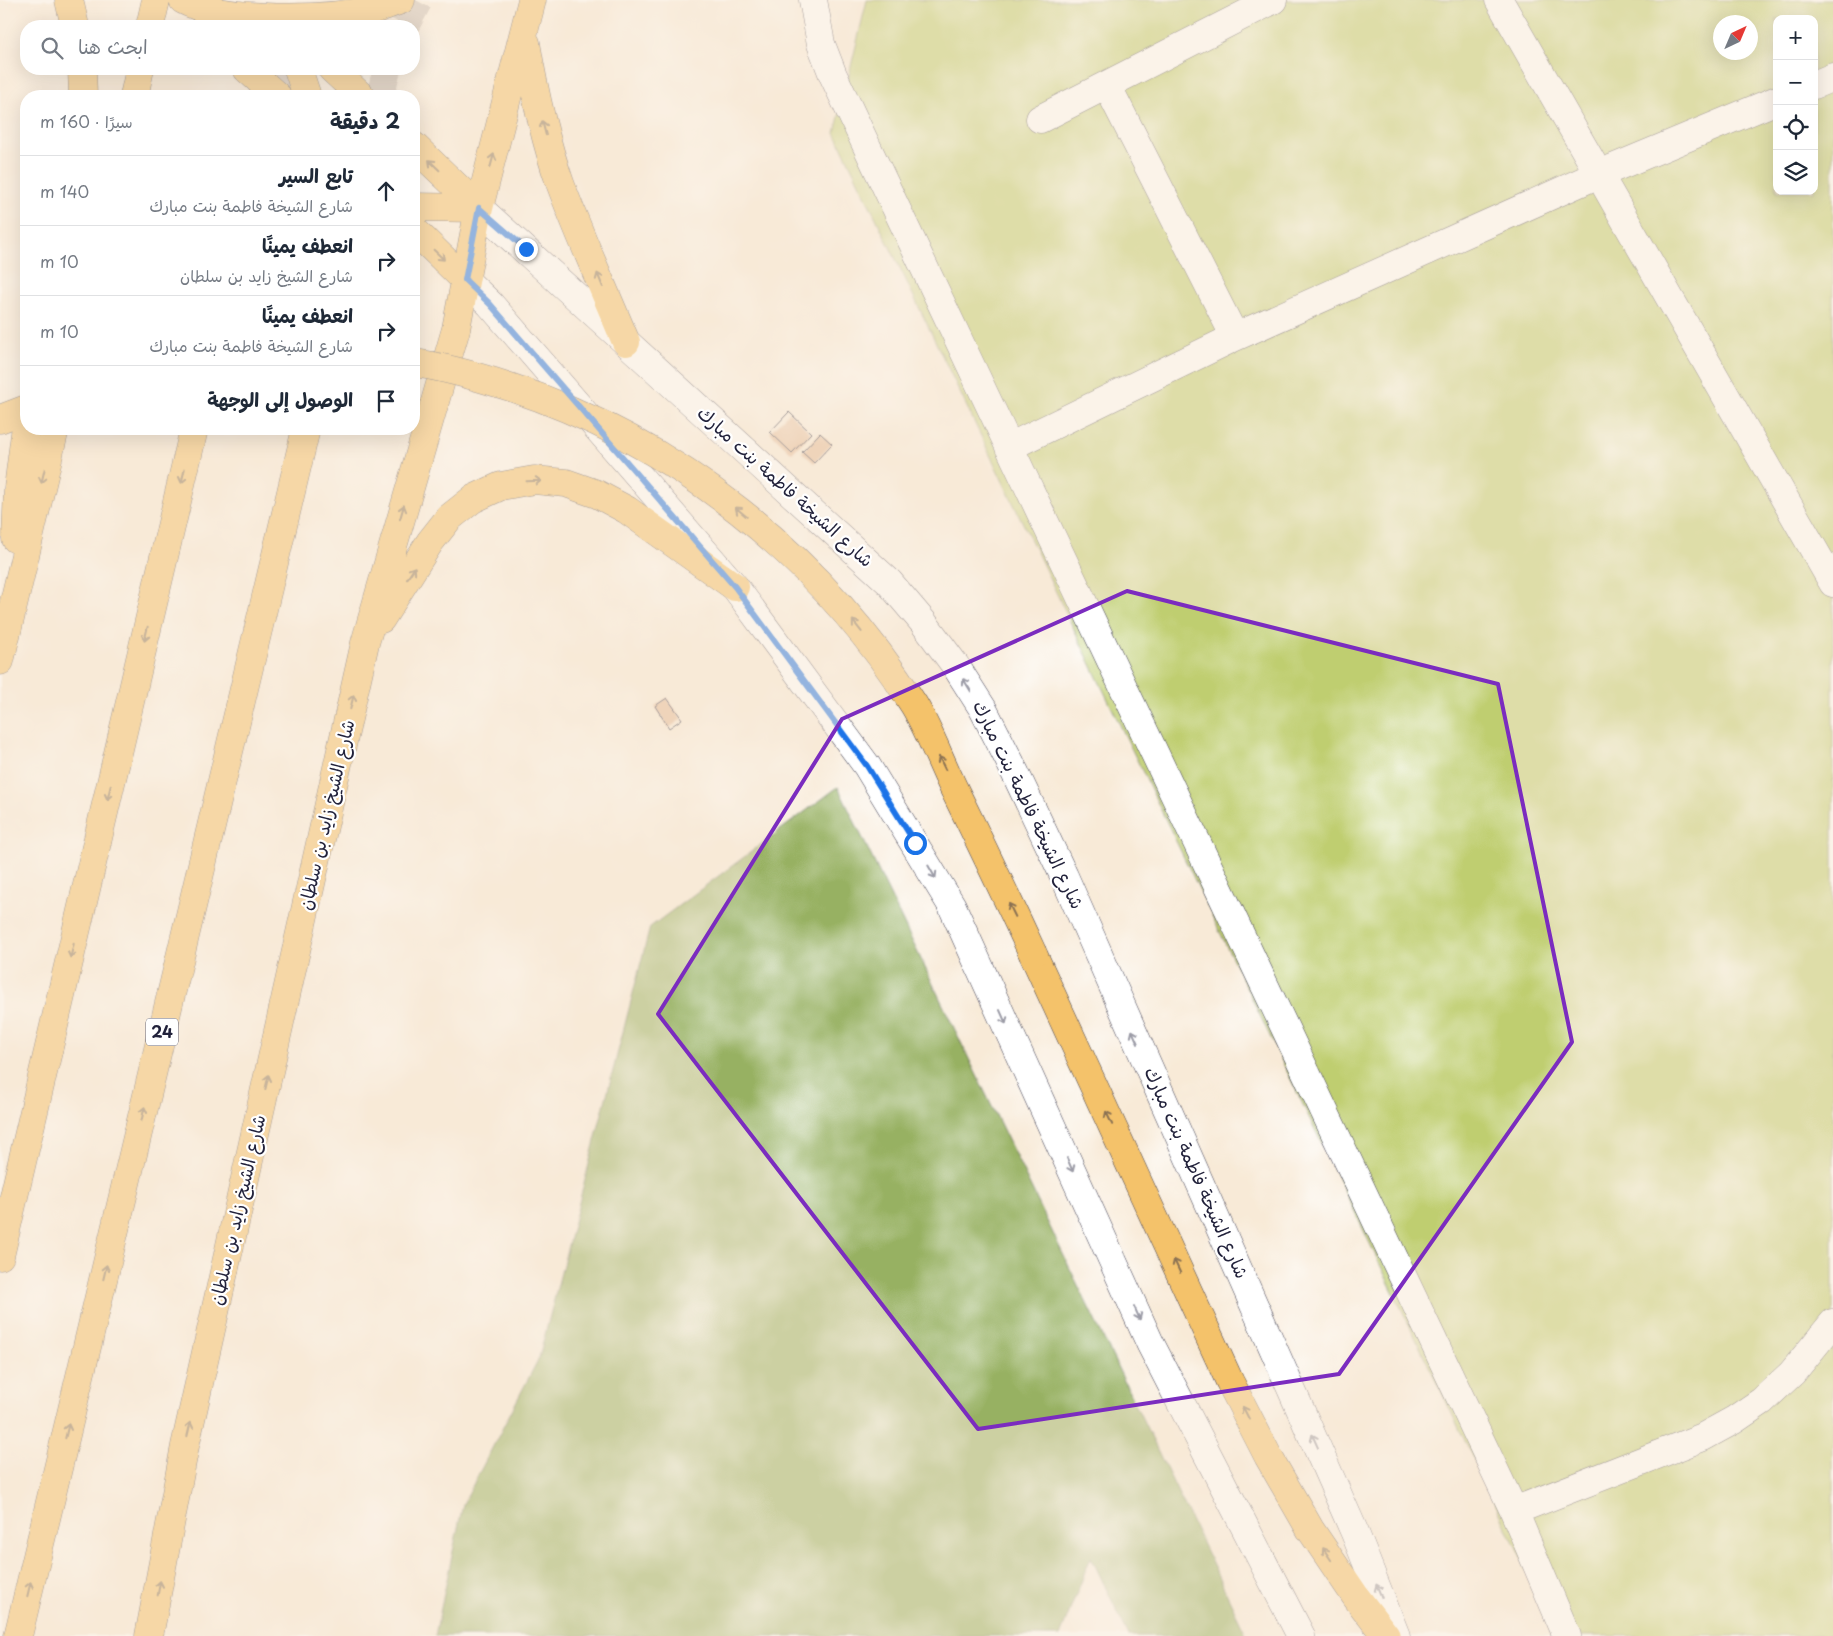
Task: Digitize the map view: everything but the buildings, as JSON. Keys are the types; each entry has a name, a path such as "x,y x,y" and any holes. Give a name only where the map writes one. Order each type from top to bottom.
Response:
{"main road":[{"path":"69,0 74,20"},
{"path":"151,20 156,0"},
{"path":"173,0 195,20"},
{"path":"183,0 193,6 233,15 279,17 372,10 401,0"},
{"name":"شارع الشيخ زايد بن سلطان","path":"149,1636 187,1437 365,644 456,329 479,208 532,0"},
{"path":"524,33 545,134 560,182 626,342"},
{"path":"82,75 83,90"},
{"path":"135,90 139,75"},
{"path":"254,75 270,90"},
{"path":"300,75 305,90"},
{"path":"338,77 354,90"},
{"name":"شارع الشيخة فاطمة بنت مبارك","path":"420,152 479,208"},
{"path":"420,207 479,208"},
{"path":"420,236 465,280"},
{"path":"420,364 481,378 535,396 588,418 639,443 688,473 733,505 775,540 814,578 857,626 915,707 1033,954 1251,1424 1310,1529 1356,1597 1386,1636"},
{"path":"0,419 20,411"},
{"path":"18,583 16,536 18,488 25,435"},
{"path":"0,661 54,435"},
{"path":"0,1256 193,435"},
{"name":"24","path":"18,1636 305,435"},
{"path":"416,435 419,452"},
{"path":"365,644 430,542 449,518 473,499 502,486 534,480 566,483 604,498 627,510 735,587"}],"street":[{"path":"813,0 821,44 833,75 1514,1511 1568,1636"},
{"path":"1040,119 1273,0"},
{"path":"1499,0 1833,583"},
{"path":"1818,83 1833,77"},
{"path":"1107,85 1235,336"},
{"path":"1009,448 1235,336 1599,174 1773,102"},
{"name":"شارع الشيخة فاطمة بنت مبارك","path":"479,208 889,582 923,622 955,665 983,710 1010,762 1064,876 1355,1533 1396,1636"},
{"path":"465,280 490,304 735,587 867,766 952,906 1150,1343 1301,1636"},
{"path":"1514,1511 1703,1437 1734,1420 1762,1401 1792,1373 1833,1323"}],"highlighted area":[{"path":"1127,591 1498,684 1572,1042 1339,1374 978,1429 658,1014 842,719"}],"green space":[{"path":"867,0 1833,0 1833,1636 1559,1636 835,133"},
{"path":"838,787 1247,1636 1129,1636 1091,1557 1060,1636 435,1636 463,1504 539,1358 650,927"}],"tunnel":[{"path":"408,20 419,0"},
{"path":"274,90 278,75"},
{"path":"382,90 385,75"}],"route":[{"path":"526,249 479,208 465,280 490,304 735,587 867,766 915,843"}]}
